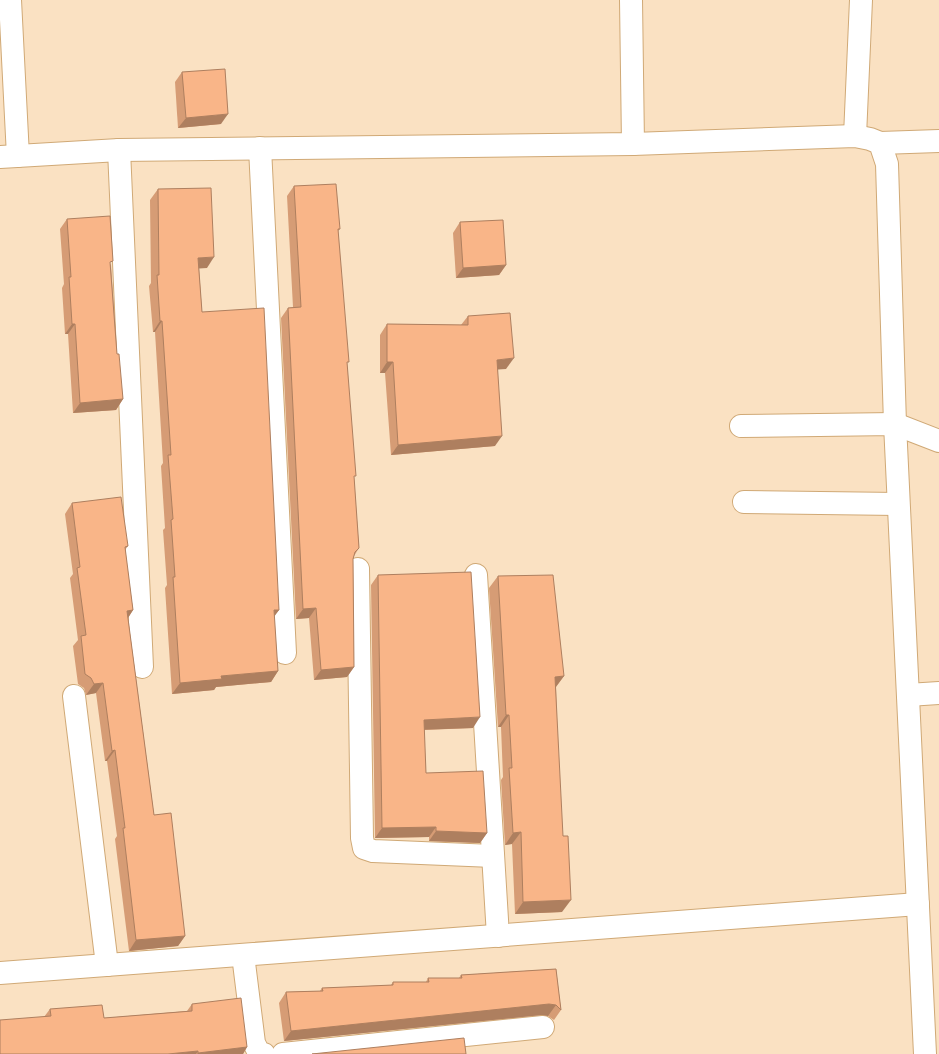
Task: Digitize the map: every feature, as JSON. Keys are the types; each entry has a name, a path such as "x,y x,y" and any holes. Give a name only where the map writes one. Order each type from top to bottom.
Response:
{"street":[{"path":"10,0 9,156 119,150 633,144 855,136 880,143 939,141"},
{"path":"631,0 633,144"},
{"path":"855,136 861,0"},
{"path":"880,143 886,164 894,424 918,904 929,1043"},
{"path":"260,148 285,653"},
{"path":"119,150 142,668"},
{"path":"741,426 894,424 939,441"},
{"path":"744,502 898,504"},
{"path":"358,569 362,838 364,848 373,851 493,856"},
{"path":"476,574 498,936"},
{"path":"908,695 939,693"},
{"path":"74,696 107,965"},
{"path":"0,973 918,904"},
{"path":"243,954 254,1043 260,1053 264,1054"},
{"path":"283,1054 543,1027"}],"building":[{"path":"225,69 228,114 186,118 182,72"},
{"path":"336,184 340,229 338,229 349,362 347,362 356,476 354,476 359,548 355,552 353,559 354,667 321,670 316,608 303,609 288,308 301,307 294,186"},
{"path":"211,188 214,257 198,258 202,312 264,308 279,610 274,610 278,671 221,676 222,679 180,683 173,577 175,577 171,520 173,519 168,455 171,455 162,321 160,321 157,275 159,275 158,189"},
{"path":"110,216 113,261 110,262 117,354 119,354 123,399 80,403 75,324 72,324 69,277 71,277 67,219"},
{"path":"503,220 506,265 463,268 460,222"},
{"path":"510,313 514,358 497,360 502,436 398,445 393,362 387,362 387,324 468,325 468,316"},
{"path":"121,497 128,546 125,547 133,610 127,611 154,815 171,813 185,936 136,940 123,828 125,828 115,750 112,751 103,683 94,684 91,678 85,674 81,636 86,635 77,568 80,567 72,503"},
{"path":"471,572 480,717 424,720 426,773 483,771 487,833 436,831 436,827 382,828 378,575"},
{"path":"553,575 564,676 555,677 563,836 568,836 571,900 523,902 521,832 513,833 509,768 512,768 509,715 506,715 498,576"},
{"path":"556,969 561,1010 556,1005 549,1004 291,1031 286,992 323,991 322,988 393,985 393,982 429,982 428,978 462,978 461,975"},
{"path":"241,998 247,1047 198,1053 198,1051 168,1054 0,1054 0,1020 51,1016 50,1009 102,1005 104,1018 192,1011 192,1004"},
{"path":"464,1038 466,1054 312,1054"}]}
